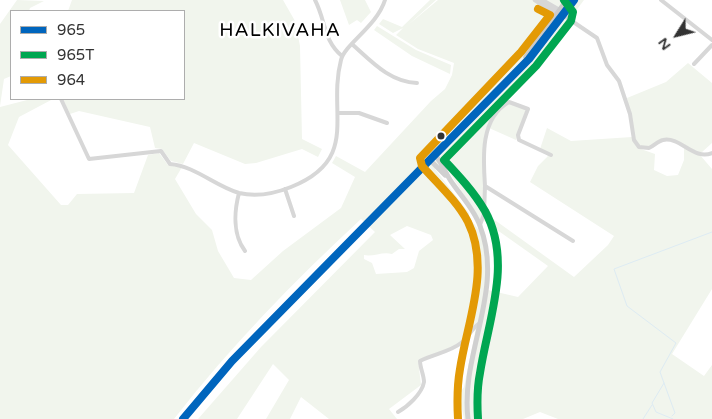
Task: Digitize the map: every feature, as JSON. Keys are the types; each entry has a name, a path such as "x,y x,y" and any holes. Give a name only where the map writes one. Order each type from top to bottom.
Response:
{"main road":[{"path":"183,419 232,360 515,73 568,0"},
{"path":"560,13 574,0"},
{"path":"435,155 447,177 480,225 486,251 488,280 467,386 468,419"},
{"path":"430,160 447,177"}],"street":[{"path":"314,0 322,15 330,44 342,56"},
{"path":"61,100 89,159 161,151 170,164 184,166 239,193 259,194 285,189 312,176 328,160 338,132 338,78 342,56 374,22 385,0"},
{"path":"535,0 560,13"},
{"path":"542,0 597,38 607,65 619,80 630,114 634,140 639,147 649,148 661,140 667,140 700,154 712,153"},
{"path":"661,0 712,40"},
{"path":"694,64 712,44"},
{"path":"353,45 386,74 408,83 417,83"},
{"path":"480,225 484,214 483,158 488,127 504,105 509,102 528,109 518,135 519,140 551,155"},
{"path":"338,113 359,113 386,124"},
{"path":"485,186 573,241"},
{"path":"285,189 294,216"},
{"path":"239,193 235,218 239,244 245,251"},
{"path":"398,412 409,406 422,387 424,376 420,361 461,344 468,337 473,327 480,323"}],"shaded area":[{"path":"17,0 44,1 29,10 10,10 10,76 4,79 0,106 0,24"},
{"path":"72,0 283,0 295,21 300,46 302,139 322,149 318,157 302,149 256,163 245,164 194,143 183,164 171,161 162,149 155,148 150,127 79,111 70,114 63,100 185,100 185,10 68,10"},
{"path":"340,0 365,0 371,12 361,23 357,20 349,25"},
{"path":"430,0 436,0 408,25 438,0 584,0 551,44 504,99 530,109 516,140 489,128 484,155 485,213 574,277 608,245 614,236 530,182 538,166 548,156 540,149 547,128 571,141 632,137 638,148 655,154 654,170 667,176 678,175 684,160 684,148 700,155 712,169 712,289 672,354 704,376 712,365 712,419 558,419 540,412 523,419 464,419 459,394 464,387 477,323 458,344 418,360 421,385 389,409 397,419 329,419 301,397 290,419 266,419 289,380 273,364 237,419 198,419 261,347 375,232 361,219 263,315 217,366 174,419 0,419 0,107 27,100 51,100 19,117 8,145 61,205 68,205 77,194 134,193 148,155 159,153 168,165 182,167 175,179 196,214 212,230 218,251 234,278 251,280 283,251 341,208 355,177 332,163 336,156 365,172 431,101 445,89 452,75 454,63 418,49 396,35 403,28 393,33 379,24 383,19 402,27","holes":["442,161 482,223 483,220 548,266 518,297 488,290 486,250 480,233 468,217 469,213 435,169","407,226 431,235 433,240 419,251 414,268 407,272 376,274 372,263 364,259 364,255 392,254 399,249 405,249 390,235"]},
{"path":"377,26 416,50 451,65 450,74 412,56 374,30"},
{"path":"688,63 712,83 712,143 701,153 667,138 646,148 639,145 635,140 627,98 666,82"}],"waterway":[{"path":"673,419 656,412 652,403 664,383 660,372 676,343 627,306 614,269 712,232"},
{"path":"664,383 675,413 672,416"},
{"path":"643,419 652,405"}],"transit line":[{"name":"965T","path":"478,419 478,384 496,291 498,271 497,250 493,230 481,204 444,160 536,66 571,21 573,12 564,0"},
{"name":"965","path":"183,419 232,361 529,59 574,0"},
{"name":"964","path":"458,419 459,375 472,314 477,277 475,240 464,214 422,166 420,158 521,52 550,15 538,9"}],"district":[{"name":"HALKIVAHA","path":"280,31"}]}
